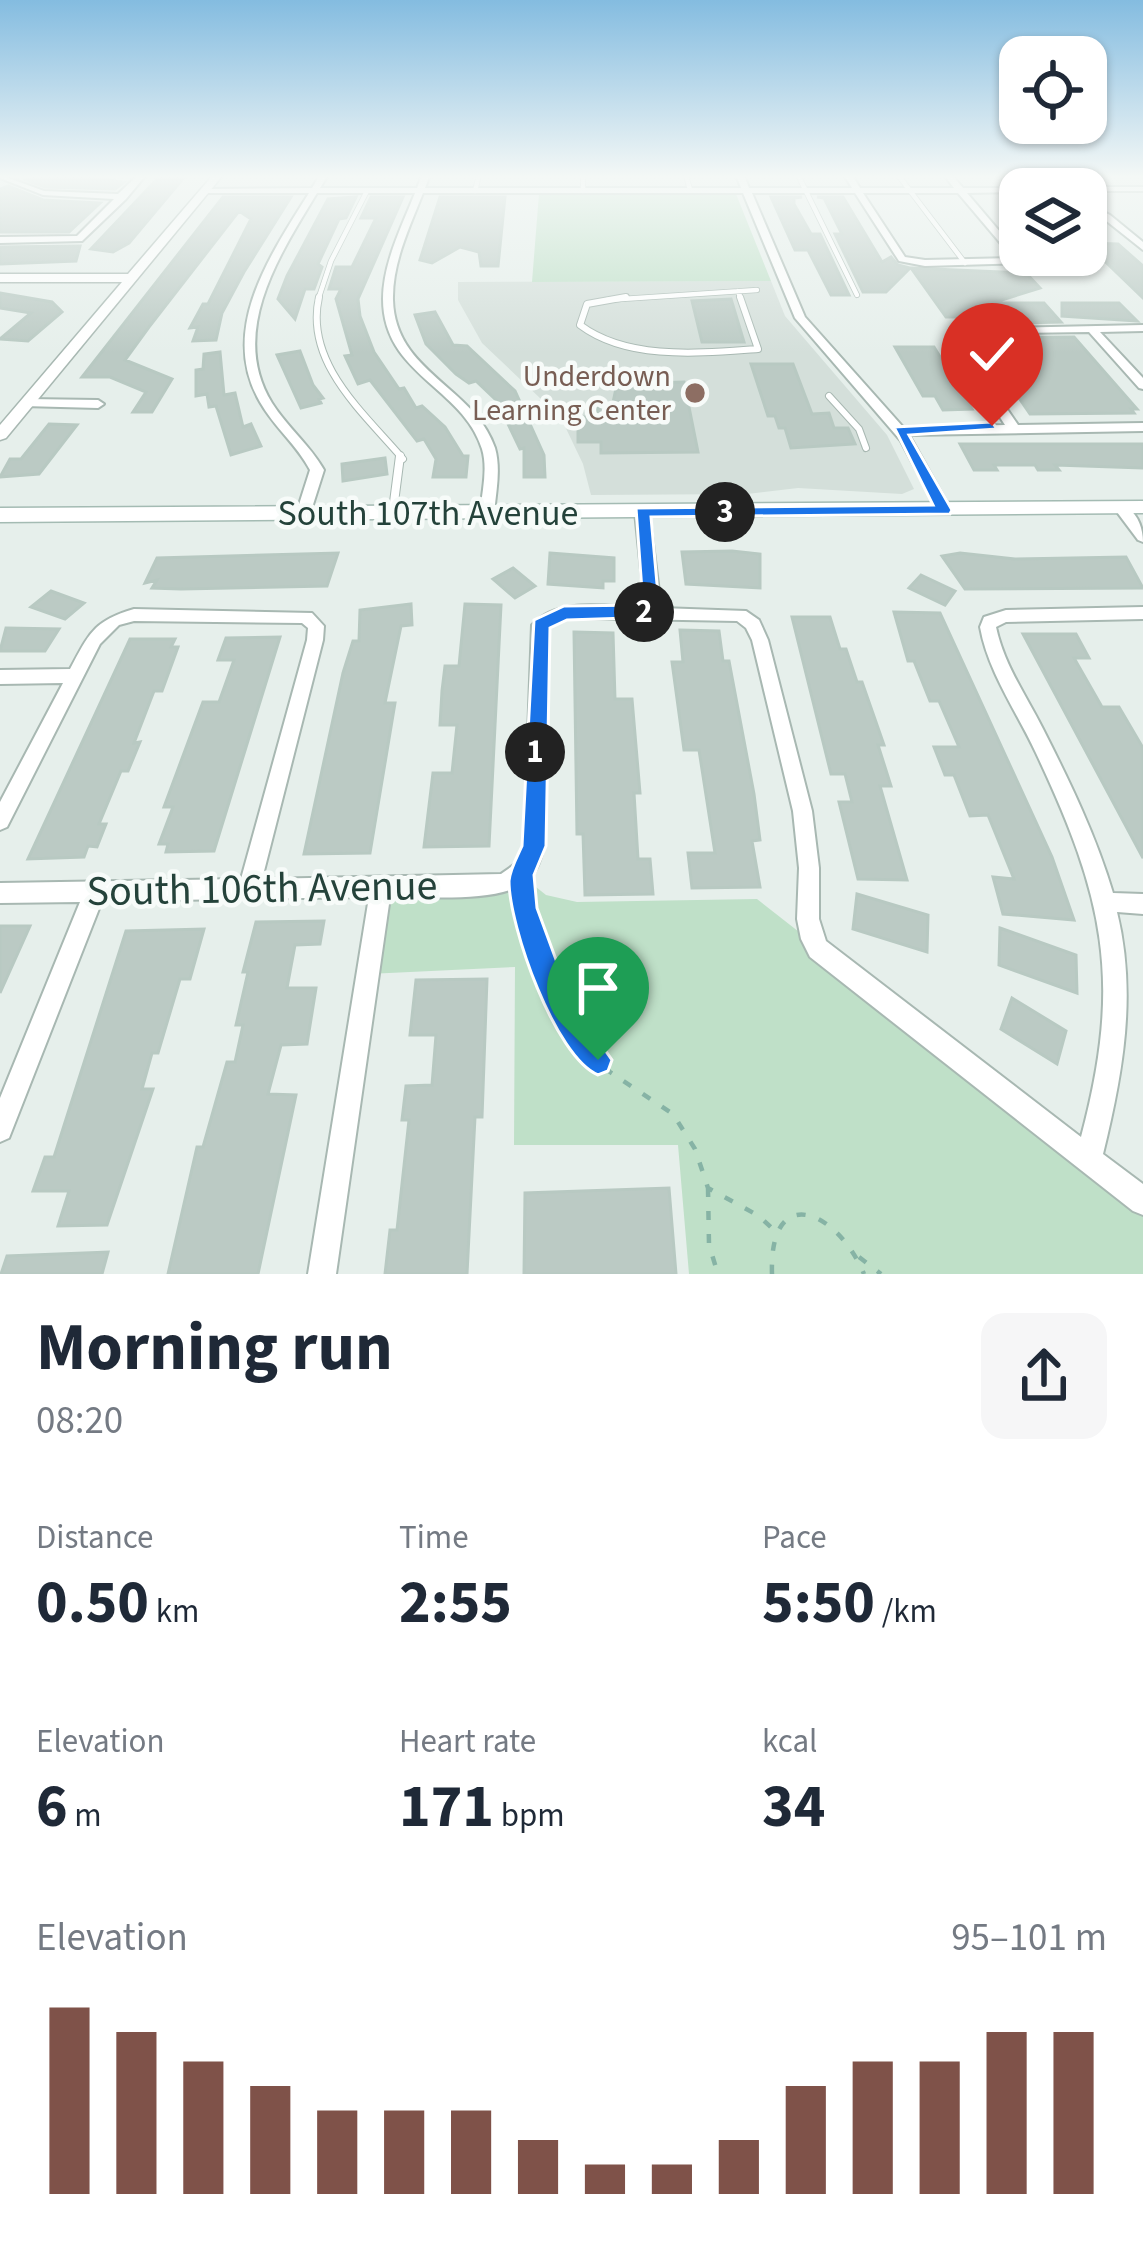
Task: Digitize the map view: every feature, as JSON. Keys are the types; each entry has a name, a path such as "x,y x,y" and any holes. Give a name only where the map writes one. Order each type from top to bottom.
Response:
{"main road":[{"name":"South 107th Avenue","path":"0,515 1132,508"}],"street":[{"path":"0,240 75,240 81,234"},
{"path":"4,430 168,234"},
{"path":"290,234 260,286 248,328 251,366 260,392 276,420 315,465 303,514"},
{"path":"406,234 390,283 389,316 411,362 471,417 485,440 491,468 487,513"},
{"path":"765,234 800,318 899,430 944,510"},
{"path":"884,234 906,261 1020,261 998,234"},
{"path":"0,278 131,278"},
{"path":"1091,328 1143,385"},
{"path":"1012,427 954,338 954,331 1143,328"},
{"path":"27,404 98,404"},
{"path":"899,430 1143,427"},
{"path":"1132,508 1143,537"},
{"path":"642,512 653,612"},
{"path":"521,875 534,846 537,639 546,619 564,613 653,612 720,612 748,619 758,632 804,828 809,865 808,934 833,961 1143,1201"},
{"path":"1088,1158 1121,1084 1134,1025 1133,973 1116,902 990,640 990,621 1015,615 1143,613"},
{"path":"0,821 94,640 112,621 143,614 289,614 312,621 315,640 249,890"},
{"path":"0,677 75,676"},
{"name":"South 106th Avenue","path":"0,893 492,885 521,875"},
{"path":"322,1274 381,887"},
{"path":"0,1130 95,892"},
{"path":"1116,902 1143,904"}],"lane":[{"path":"348,234 316,307 323,352 340,385 403,459 392,513"},
{"path":"826,234 857,295"},
{"path":"943,234 965,263"},
{"path":"738,291 758,349 694,351 610,343 596,340 580,325 587,304 607,299 738,291 757,290"},
{"path":"829,396 859,429 866,448"}],"path":[{"path":"521,875 524,908 562,1012 609,1071 658,1099 675,1116 698,1153 708,1188 709,1245 718,1274"},
{"path":"708,1188 759,1216 776,1232"},
{"path":"772,1274 776,1232 798,1215 826,1218 851,1240 864,1274"},
{"path":"859,1257 881,1274"}],"shaded area":[{"name":"Underdown Learning Center","path":"771,281 785,316 887,435 914,489 902,494 798,488 747,494 591,495 583,464 561,418 482,343 458,300 458,282"}],"green space":[{"path":"536,234 752,234 771,281 532,282"},
{"path":"521,875 546,895 577,902 757,899 1143,1201 1143,1274 689,1274 678,1145 514,1145 515,967 368,974 381,887"}],"building":[{"path":"105,234 136,234 113,252 91,249"},
{"path":"194,234 221,234 125,360 172,379 152,412 133,412 146,392 110,377 82,377"},
{"path":"243,234 268,234 222,313 216,340 193,341 198,327 190,328 203,304 208,304"},
{"path":"309,234 332,234 318,264 322,267 314,289 305,289 295,319 278,299"},
{"path":"368,234 386,234 358,299 360,316 374,352 399,389 404,388 416,408 422,406 445,427 463,456 468,456 466,477 433,477 436,459 424,439 417,441 370,380 358,384 345,356 352,355 336,299 341,289 329,289 336,267 352,267"},
{"path":"428,234 501,234 498,266 481,266 479,252 460,247 432,263 420,260"},
{"path":"788,234 820,234 849,295 831,295 808,250 795,250"},
{"path":"835,234 865,234 882,262 891,257 910,268 886,292 863,292"},
{"path":"1107,244 1118,244 1143,266 1143,298 1107,263"},
{"path":"80,246 76,261 0,264 0,247"},
{"path":"911,268 1029,276 1040,288 992,303 1044,303 1061,322 968,324 964,317 946,317"},
{"path":"0,293 52,302 62,312 28,341 0,339 31,313 0,308"},
{"path":"731,299 744,342 702,342 692,301"},
{"path":"1062,303 1119,303 1137,321 1062,316"},
{"path":"435,312 453,345 467,346 515,391 544,455 545,477 524,477 524,448 520,449 497,401 476,381 469,383 456,374 426,344 415,315"},
{"path":"1074,337 1137,409 1131,409 1134,413 1030,414 978,338"},
{"path":"895,347 934,347 972,409 943,410 935,396 923,396"},
{"path":"300,351 323,398 321,403 301,408 277,355"},
{"path":"220,352 224,395 235,393 243,427 251,424 261,446 231,455 216,406 209,407 207,394 196,396 196,370 203,369 204,354"},
{"path":"751,364 793,364 812,414 829,413 834,428 848,428 855,444 791,448 785,428 779,428 775,416 768,416"},
{"path":"684,382 698,452 601,453 601,442 578,442 578,417 597,417 596,407 612,407 617,384"},
{"path":"49,424 77,425 39,474 0,477 10,459 21,459"},
{"path":"960,444 1143,444 1143,468 1055,465 1059,470 1038,470 1035,465 994,465 997,470 974,470"},
{"path":"385,458 387,474 343,481 342,464"},
{"path":"682,552 760,554 760,588 686,584"},
{"path":"338,553 327,586 181,589 152,588 157,580 145,583 157,558"},
{"path":"550,553 614,558 614,581 603,581 603,588 548,584"},
{"path":"960,553 1015,559 1126,557 1143,588 965,589 942,556"},
{"path":"513,568 535,586 515,598 493,579"},
{"path":"921,575 955,591 945,605 909,588"},
{"path":"51,591 84,603 65,619 31,607"},
{"path":"411,604 412,625 401,626 385,703 395,703 370,853 304,854 343,673 353,641 359,641 360,610"},
{"path":"465,604 501,605 489,846 424,847 433,773 452,773 457,725 440,725 442,691 445,666 459,666"},
{"path":"894,612 940,613 1052,857 1074,920 1003,914 993,877 1014,879 988,815 970,816 954,775 945,775 934,747 959,747 939,701 930,701 914,661 908,661"},
{"path":"792,617 830,617 840,649 846,649 857,682 862,682 884,745 878,745 891,786 880,786 907,880 858,879 839,802 852,802 845,774 831,774"},
{"path":"6,628 59,629 45,651 0,651"},
{"path":"680,630 719,631 723,661 729,661 754,794 760,840 752,841 760,887 692,888 688,853 715,853 699,750 684,750 672,662 683,662"},
{"path":"574,632 613,633 615,699 632,699 640,793 634,793 638,859 650,859 653,894 585,895 583,834 577,834"},
{"path":"1023,634 1076,634 1089,658 1074,658 1102,707 1119,707 1143,748 1143,858"},
{"path":"280,637 214,851 166,852 168,844 159,844 173,807 164,807 203,702 219,702 234,660 218,660 226,638"},
{"path":"130,639 175,639 171,647 178,647 162,691 154,691 128,771 121,771 99,824 106,824 97,847 88,846 84,857 28,859"},
{"path":"857,894 928,915 927,952 853,929"},
{"path":"324,921 320,944 295,945 287,988 316,988 307,1044 281,1045 268,1094 296,1095 258,1274 168,1274 197,1147 203,1147 227,1062 235,1062 243,1025 236,1025 248,972 243,972 256,922"},
{"path":"0,926 30,926 0,993"},
{"path":"1000,928 1076,955 1077,993 999,965"},
{"path":"204,929 190,979 180,979 158,1053 152,1053 142,1089 153,1089 107,1225 58,1226 69,1191 33,1191 45,1157 54,1157 126,931"},
{"path":"487,979 482,1117 475,1117 467,1274 385,1274 390,1230 397,1230 409,1120 402,1120 406,1086 432,1085 436,1035 410,1035 416,980"},
{"path":"1012,998 1066,1031 1057,1064 1001,1029"},
{"path":"669,1188 676,1274 524,1274 525,1193"},
{"path":"108,1252 102,1274 1,1274 7,1256"}],"place":[{"name":"Underdown Learning Center","path":"695,393"}],"route":[{"path":"598,1060 562,1012 524,908 521,875 534,846 541,625 564,613 653,612 642,512 944,510 899,430 992,426"}]}
